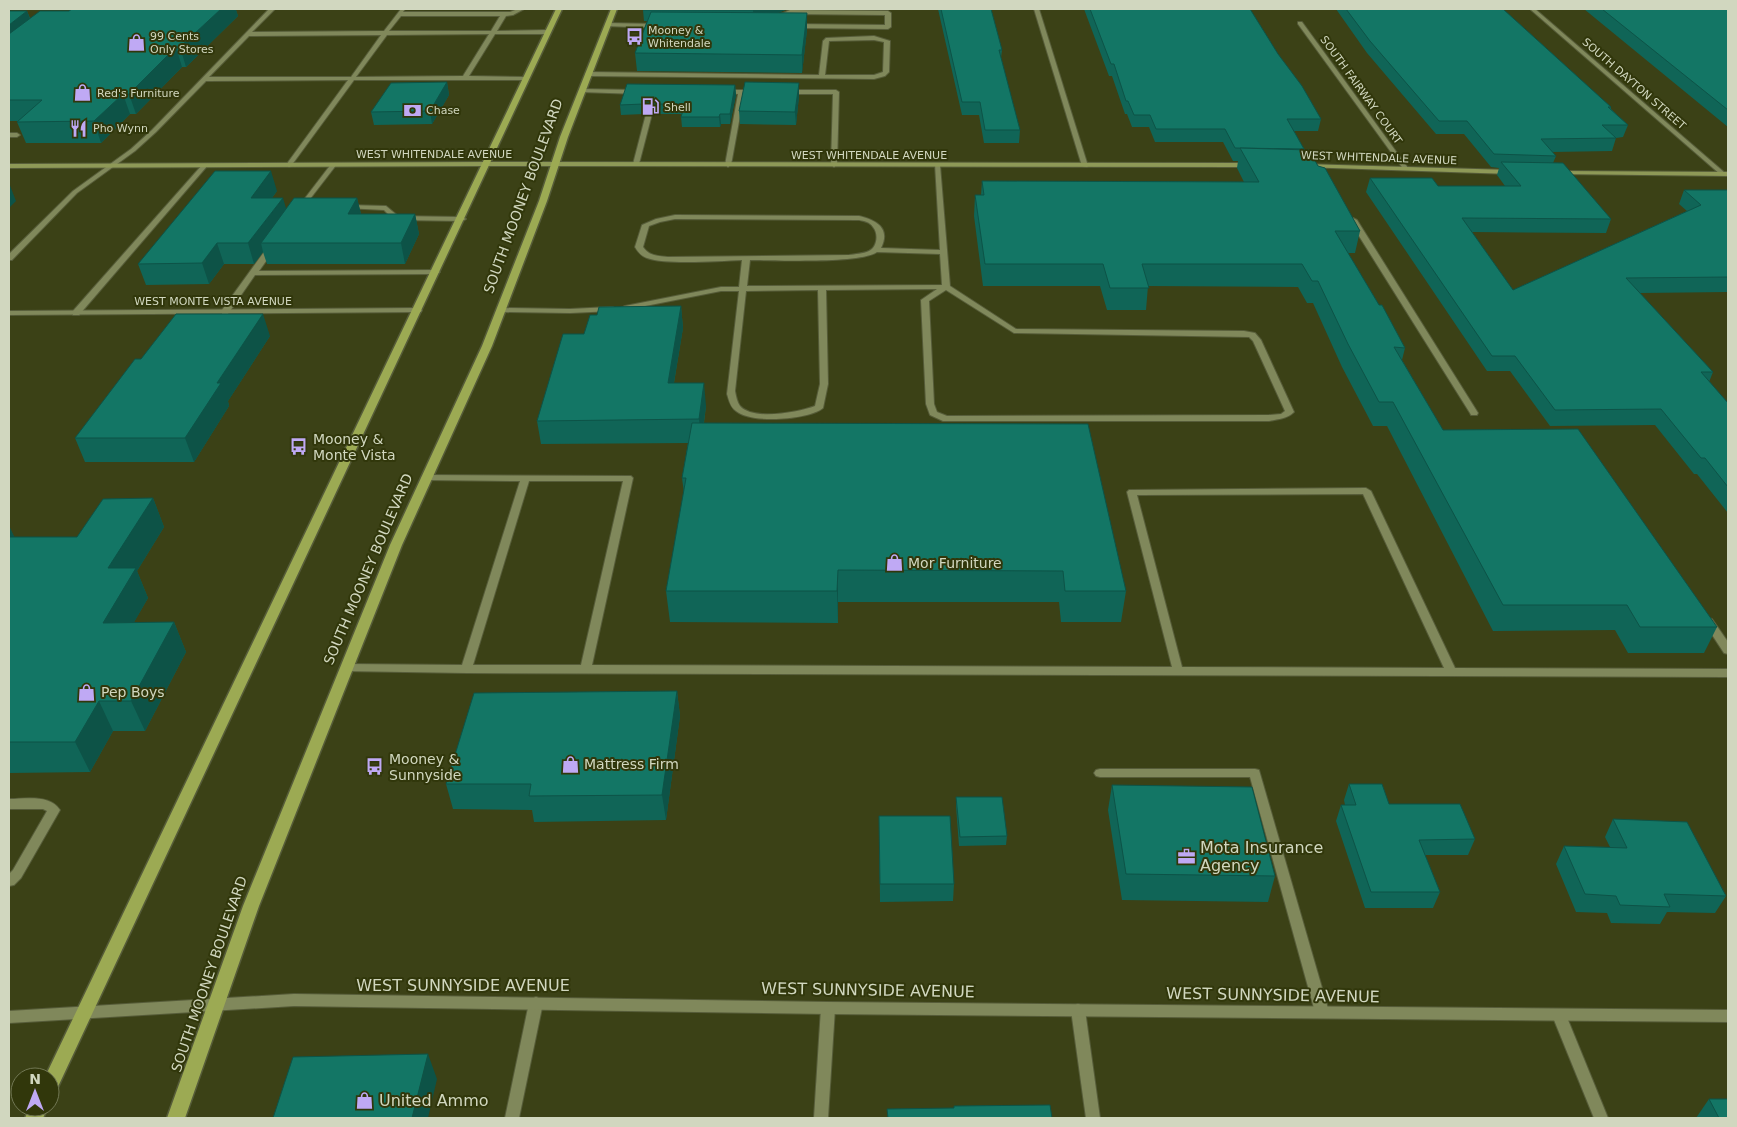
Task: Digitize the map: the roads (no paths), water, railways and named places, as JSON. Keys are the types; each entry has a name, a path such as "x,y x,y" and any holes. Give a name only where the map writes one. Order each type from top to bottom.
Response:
{"main road":[{"path":"58,1067 462,218 559,9"},
{"name":"SOUTH MOONEY BOULEVARD","path":"176,1118 196,1068 236,944 396,545 475,376 543,201 588,74 614,9"}],"street":[{"path":"9,258 75,192 133,150 272,9"},
{"path":"289,165 401,11 511,14 522,9"},
{"path":"1036,9 1085,166"},
{"name":"SOUTH DAYTON STREET","path":"1532,9 1726,174"},
{"path":"773,19 790,12 888,13 888,27 784,26"},
{"path":"465,78 504,14"},
{"name":"SOUTH FAIRWAY COURT","path":"1300,23 1406,169"},
{"path":"607,25 666,26"},
{"path":"248,34 548,32"},
{"path":"588,74 822,76 883,75 886,72 887,41 874,38 828,39 826,41 822,76"},
{"path":"834,165 836,76"},
{"path":"204,79 526,78"},
{"path":"582,92 645,92"},
{"path":"712,92 760,92"},
{"path":"728,165 741,92"},
{"path":"779,92 836,92"},
{"path":"636,164 649,114"},
{"path":"9,136 17,135"},
{"path":"296,214 334,164"},
{"name":"WEST WHITENDALE AVENUE","path":"9,166 334,164 1255,165"},
{"path":"76,313 205,165"},
{"path":"937,165 946,287"},
{"name":"WEST WHITENDALE AVENUE","path":"1294,165 1514,172"},
{"path":"1319,166 1324,174"},
{"path":"1553,173 1726,174"},
{"path":"301,207 310,207"},
{"path":"338,207 386,208 397,218 462,218"},
{"path":"1350,216 1474,414"},
{"path":"876,250 880,241 879,227 873,221 841,217 674,217 658,220 646,226 639,247 643,254 652,258 849,257 866,255 876,250 944,252"},
{"path":"225,312 280,237"},
{"path":"746,258 731,378 733,402 741,411 759,415 781,416 803,414 819,408 824,384 822,288"},
{"path":"253,274 436,272"},
{"path":"501,310 570,311 613,309 721,290 946,287 1014,331 1244,333 1252,335 1258,340 1290,412 1283,416 1269,418 946,419 933,414 930,404 925,300 946,287"},
{"name":"WEST MONTE VISTA AVENUE","path":"9,313 418,310"},
{"path":"426,478 628,478 586,669"},
{"path":"466,669 525,478"},
{"path":"1178,670 1132,492 1366,491 1451,672"},
{"path":"1700,610 1728,650"},
{"path":"347,668 1728,673"},
{"path":"1100,773 1255,773 1322,1012"},
{"path":"9,804 45,804 54,810 17,874 9,881"},
{"name":"WEST SUNNYSIDE AVENUE","path":"9,1017 294,1000 536,1002 828,1008 1728,1016"},
{"path":"512,1118 536,1002"},
{"path":"821,1118 828,1008"},
{"path":"1078,1010 1094,1118"},
{"path":"1559,1015 1601,1118"}],"place":[{"name":"Mooney & Whitendale","path":"634,36"},
{"name":"99 Cents Only Stores","path":"136,42"},
{"name":"Red's Furniture","path":"83,93"},
{"name":"Shell","path":"650,107"},
{"name":"Chase","path":"412,110"},
{"name":"Pho Wynn","path":"79,128"},
{"name":"Mooney & Monte Vista","path":"299,447"},
{"name":"Mor Furniture","path":"894,563"},
{"name":"Pep Boys","path":"87,692"},
{"name":"Mattress Firm","path":"570,764"},
{"name":"Mooney & Sunnyside","path":"375,767"},
{"name":"Mota Insurance Agency","path":"1186,856"},
{"name":"United Ammo","path":"365,1100"}]}
